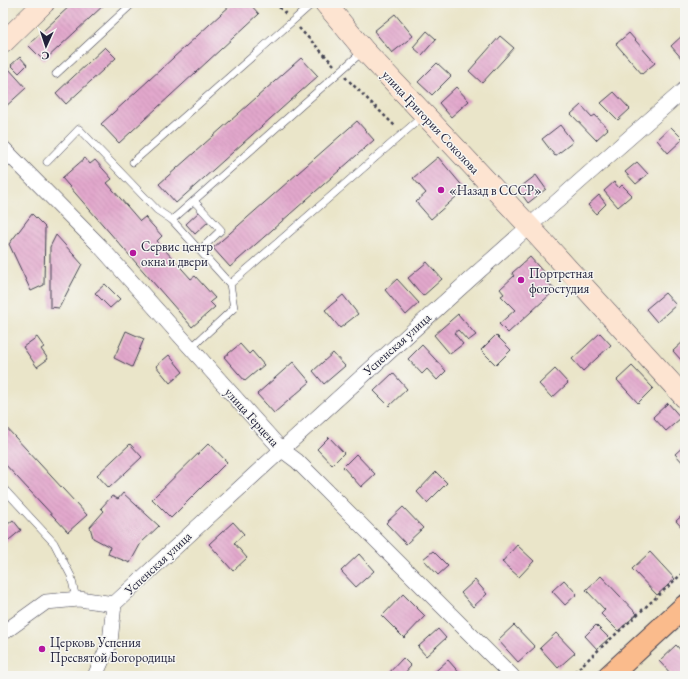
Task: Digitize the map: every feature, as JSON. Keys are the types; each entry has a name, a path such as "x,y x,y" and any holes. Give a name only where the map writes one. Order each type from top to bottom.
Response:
{"main road":[{"path":"609,676 685,606"}],"street":[{"path":"3,43 44,3"},
{"name":"улица Григория Соколова","path":"326,4 364,50 528,225 685,398"},
{"name":"Успенская улица","path":"95,676 110,642 114,604 281,449 528,225 685,89"},
{"name":"улица Герцена","path":"3,148 98,244 281,449 297,461 512,676"},
{"name":"Успенская улица","path":"3,633 46,602 76,599 114,604"}],"lane":[{"path":"56,74 133,3"},
{"path":"133,162 292,21 326,4"},
{"path":"172,220 364,50"},
{"path":"230,284 425,114"},
{"path":"47,162 79,129 156,210 172,220 230,284 234,308 191,348"},
{"path":"194,201 221,230 200,250"},
{"path":"3,488 54,543 71,576 76,599"}],"path":[{"path":"275,3 340,72 402,134"},
{"path":"570,676 685,571"}],"building":[{"path":"73,3 106,3 44,61 28,45"},
{"path":"233,3 249,3 259,14 119,143 101,124"},
{"path":"395,14 413,36 392,53 374,31"},
{"path":"427,31 436,39 422,55 413,47"},
{"path":"629,33 655,63 642,74 616,44"},
{"path":"685,33 685,58 683,60 671,46"},
{"path":"500,36 514,48 482,83 469,71"},
{"path":"105,47 116,58 66,104 56,93"},
{"path":"20,57 27,65 19,73 11,65"},
{"path":"301,58 318,76 176,203 159,184"},
{"path":"437,63 451,76 432,95 418,82"},
{"path":"8,68 26,88 3,109 3,73"},
{"path":"456,87 469,101 451,117 439,103"},
{"path":"614,92 630,109 618,120 601,103"},
{"path":"581,105 592,117 595,115 608,129 596,140 571,114"},
{"path":"357,121 374,140 230,267 213,248"},
{"path":"560,125 573,142 555,156 542,139"},
{"path":"671,127 683,139 668,153 657,140"},
{"path":"438,157 465,189 431,219 416,202 426,193 413,178"},
{"path":"85,158 90,164 95,160 112,179 107,183 140,221 145,217 162,236 157,241 191,279 195,276 215,298 210,302 215,307 192,327 62,178"},
{"path":"637,162 648,174 636,184 625,172"},
{"path":"536,175 546,189 528,203 518,189"},
{"path":"614,182 619,188 622,185 632,195 618,207 604,191"},
{"path":"599,195 606,204 596,214 588,205"},
{"path":"200,211 209,221 195,234 186,224"},
{"path":"32,214 45,227 44,285 31,291 9,244"},
{"path":"56,235 82,264 59,308 50,307 50,247"},
{"path":"530,257 545,274 542,276 555,290 508,333 499,324 515,310 501,296 504,294 500,289 514,276 512,273"},
{"path":"427,262 442,279 423,296 408,278"},
{"path":"397,279 419,303 406,315 385,290"},
{"path":"105,284 120,299 110,308 95,293"},
{"path":"665,293 676,305 657,322 646,309"},
{"path":"343,295 358,314 340,328 325,310"},
{"path":"458,314 476,335 468,341 458,330 454,333 463,344 450,354 434,335"},
{"path":"126,331 144,339 132,367 114,358"},
{"path":"600,333 611,345 583,371 572,359"},
{"path":"496,335 511,350 496,365 481,350"},
{"path":"37,337 44,347 41,349 48,359 37,367 23,347"},
{"path":"685,340 685,358 682,361 673,351"},
{"path":"240,344 249,354 252,351 264,365 245,381 224,357"},
{"path":"422,345 446,371 437,380 427,369 422,374 408,359"},
{"path":"333,353 345,366 324,384 313,371"},
{"path":"169,355 183,372 170,383 156,366"},
{"path":"293,362 310,382 274,413 257,394"},
{"path":"632,366 653,388 638,403 617,380"},
{"path":"555,369 568,383 552,398 539,384"},
{"path":"393,373 407,389 389,406 374,391"},
{"path":"668,403 681,418 666,431 653,417"},
{"path":"3,424 87,515 68,532 3,462"},
{"path":"329,437 344,453 332,465 317,449"},
{"path":"209,443 227,462 171,518 152,499"},
{"path":"130,444 142,457 109,488 97,475"},
{"path":"685,445 685,465 675,454"},
{"path":"356,454 375,474 361,487 343,467"},
{"path":"436,472 447,483 427,503 417,492"},
{"path":"123,493 159,526 141,543 130,563 108,554 110,547 93,538 90,527 104,511 101,508 112,496 118,499"},
{"path":"403,507 423,528 406,544 386,523"},
{"path":"685,513 685,531 676,521"},
{"path":"13,520 21,530 3,545 3,528"},
{"path":"233,522 244,534 234,543 247,558 233,571 209,544"},
{"path":"517,545 534,561 519,577 502,562"},
{"path":"433,551 448,566 438,575 423,559"},
{"path":"650,552 675,579 657,595 632,569"},
{"path":"359,554 374,571 356,587 341,571"},
{"path":"601,576 637,614 618,631 601,614 605,610 586,590"},
{"path":"475,580 487,594 473,607 461,593"},
{"path":"564,580 577,594 565,605 552,591"},
{"path":"403,594 425,616 404,638 382,616"},
{"path":"514,625 535,647 518,662 498,640"},
{"path":"596,625 609,638 597,649 585,636"},
{"path":"438,629 446,638 426,656 418,647"},
{"path":"556,633 575,653 558,668 540,648"},
{"path":"676,645 685,655 685,676 673,676 659,661"},
{"path":"403,658 411,666 402,676 388,676 387,675"},
{"path":"448,660 462,676 430,676"}],"place":[{"name":"«Назад в СССР»","path":"441,190"},
{"name":"Сервис центр окна и двери","path":"133,253"},
{"name":"Портретная фотостудия","path":"521,280"},
{"name":"Церковь Успения Пресвятой Богородицы","path":"42,649"}]}
